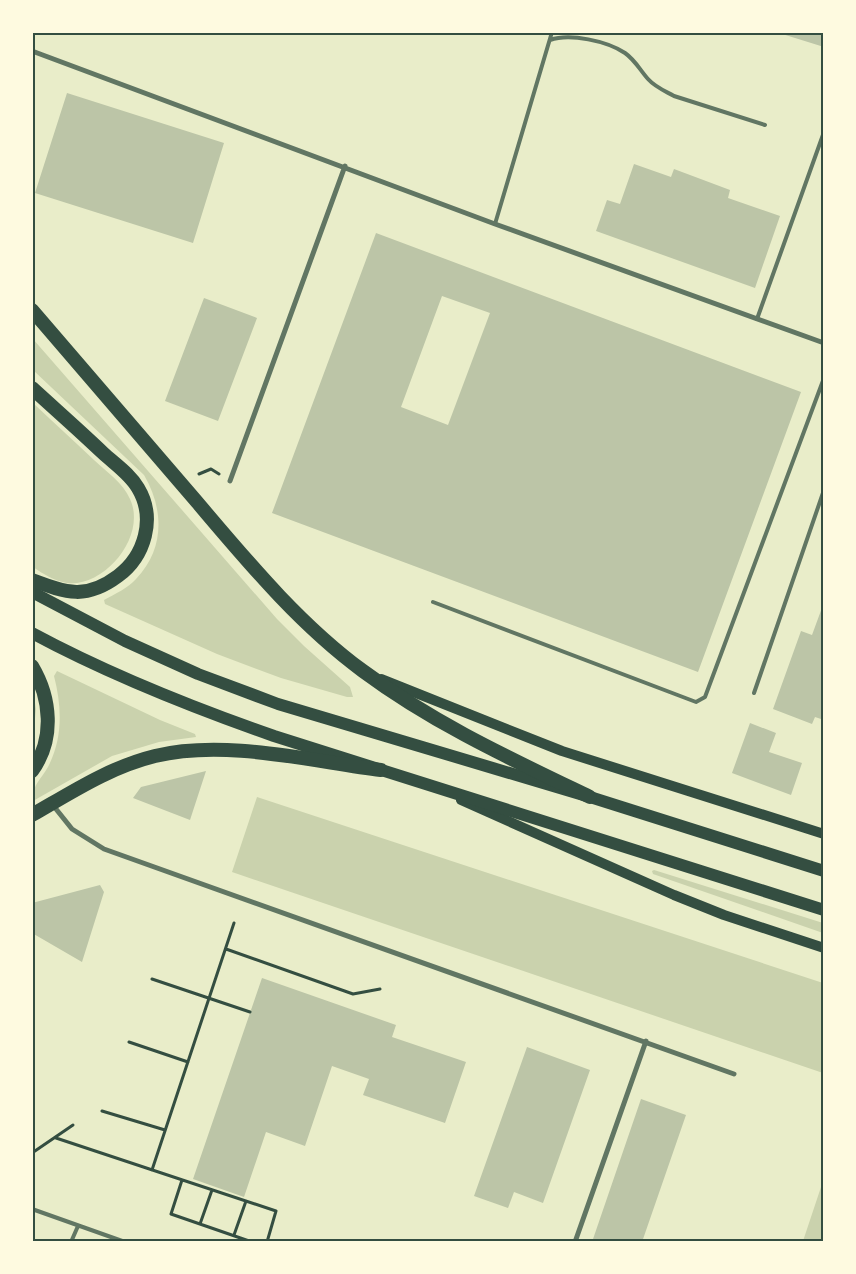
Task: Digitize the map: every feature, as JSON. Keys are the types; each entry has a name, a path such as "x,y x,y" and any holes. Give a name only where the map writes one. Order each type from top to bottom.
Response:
{"highway":[{"path":"32,310 276,592 328,643 362,671 421,711 457,732 590,797"},
{"path":"32,388 130,477 144,500 147,529 134,559 124,571 104,585 84,592 72,593 32,580"},
{"path":"32,666 46,696 49,713 42,752 32,771"},
{"path":"32,815 116,769 154,756 175,752 241,751 381,770"}],"main road":[{"path":"32,592 61,609 133,645 198,674 278,704 590,797 800,864 824,869"},
{"path":"32,633 118,676 194,708 381,770 824,910"},
{"path":"362,671 429,700 562,751 824,834"},
{"path":"431,786 674,895 724,915 824,948"}],"street":[{"path":"32,51 345,166 494,224 824,343"},
{"path":"230,481 345,166"},
{"path":"52,804 72,829 104,849 734,1074"},
{"path":"575,1242 646,1041"}],"lane":[{"path":"494,224 552,32"},
{"path":"550,40 562,36 581,38 623,52 648,80 674,96 765,125"},
{"path":"757,318 824,132"},
{"path":"433,602 696,702 702,700 705,697 824,378"},
{"path":"754,693 824,490"},
{"path":"32,1209 125,1242"},
{"path":"71,1242 78,1226"}],"path":[{"path":"199,474 211,469 230,481"},
{"path":"152,1170 234,923"},
{"path":"226,948 353,994 380,989"},
{"path":"152,979 250,1012"},
{"path":"129,1042 188,1062"},
{"path":"102,1111 165,1130"},
{"path":"32,1153 74,1125"},
{"path":"56,1138 276,1211 267,1242"},
{"path":"182,1180 171,1214 252,1242"},
{"path":"200,1224 212,1190"},
{"path":"234,1235 246,1201"}],"green space":[{"path":"33,339 277,619 350,687 353,697 347,697 281,678 217,654 105,604 104,600 136,579 152,555 157,542 158,528 155,501 144,475 33,370"},
{"path":"33,403 114,478 127,493 134,513 133,528 120,556 109,568 96,577 82,582 63,582 49,577 33,567"},
{"path":"57,671 160,720 195,734 196,737 159,742 112,756 33,801 35,787 53,756 59,734 59,699 54,676"},
{"path":"33,690 36,709 33,738"},
{"path":"257,797 823,983 823,1073 232,872"},
{"path":"654,870 823,923 823,933 653,874 652,871"},
{"path":"823,1181 823,1241 803,1241"}],"building":[{"path":"824,32 824,47 779,33"},
{"path":"67,93 224,143 193,243 35,193"},
{"path":"634,164 671,177 674,169 730,190 728,198 780,216 755,288 596,231 607,200 620,204"},
{"path":"376,233 801,392 698,672 272,513","holes":["442,296 490,313 448,425 401,407"]},
{"path":"204,298 257,318 218,421 165,401"},
{"path":"823,605 824,720 815,717 812,724 773,709 801,631 812,635"},
{"path":"750,723 776,733 769,752 802,763 791,795 732,773"},
{"path":"206,771 190,820 133,798 141,787"},
{"path":"100,885 104,892 82,962 32,933 32,903"},
{"path":"262,978 396,1025 392,1037 466,1062 445,1123 363,1095 369,1079 332,1066 305,1146 266,1132 244,1197 193,1179"},
{"path":"527,1047 590,1070 543,1203 514,1192 508,1208 474,1196"},
{"path":"641,1099 686,1115 642,1242 592,1242"}]}
